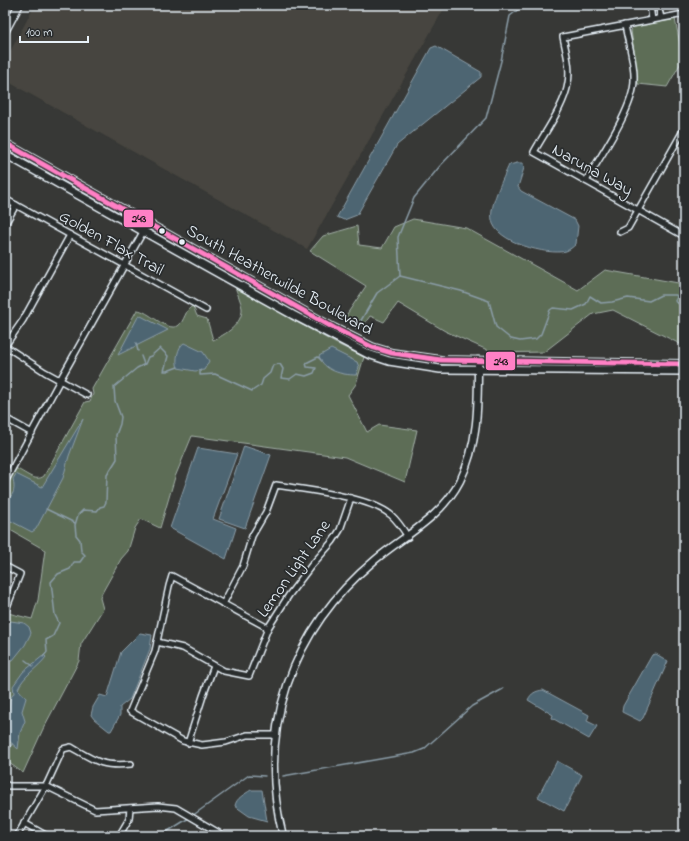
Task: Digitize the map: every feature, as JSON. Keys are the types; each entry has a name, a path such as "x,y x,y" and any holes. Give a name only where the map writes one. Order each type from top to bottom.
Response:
{"main road":[{"path":"6,28 19,5"},
{"name":"South Heatherwilde Boulevard","path":"5,143 334,328 372,346 392,353 441,360 665,367 684,371"},
{"name":"South Heatherwilde Boulevard","path":"5,154 293,315 368,354 389,361 440,369 665,367 684,364"},
{"path":"293,315 298,307"}],"street":[{"path":"650,5 652,20"},
{"path":"658,5 661,18"},
{"path":"586,181 625,112 632,95 634,70 625,25 684,14"},
{"name":"Naruna Way","path":"625,25 563,37 568,65 568,83 562,101 534,152 684,236"},
{"path":"620,232 628,228 684,129"},
{"name":"Golden Flax Trail","path":"5,199 206,310"},
{"path":"5,224 16,205"},
{"path":"5,482 148,223"},
{"path":"70,235 23,320 5,346 87,395"},
{"path":"283,836 275,793 274,763 280,709 288,680 309,635 326,609 354,578 387,550 408,537 434,515 449,498 459,482 470,460 476,429 478,360"},
{"path":"5,418 32,432"},
{"path":"223,604 243,566 252,536 266,512 276,485 351,498 380,508 390,515 408,537"},
{"name":"Lemon Light Lane","path":"214,666 233,673 249,676 268,628 293,589 333,541 340,530 351,498"},
{"path":"5,566 20,574 5,612"},
{"path":"268,628 172,576 155,652 130,711 188,743 209,745 247,735 276,735"},
{"path":"157,642 184,648 214,666 188,743"},
{"path":"17,836 46,786 63,749 70,747 100,764 116,766 131,764"},
{"path":"5,784 9,786 46,786 95,810 158,806 176,808 224,836"},
{"path":"119,836 129,818 130,808"},
{"path":"24,823 47,836"}],"shaded area":[{"path":"35,5 446,5 307,249 5,80 5,61"}],"green space":[{"path":"675,19 683,59 667,87 638,84 631,30 634,27"},
{"path":"413,219 466,228 578,290 605,270 684,284 684,346 613,310 593,314 544,352 494,353 445,331 398,303 384,322 370,316 363,326 345,317 366,286 310,251 323,236 357,226 359,245 382,248 394,227"},
{"path":"235,287 335,343 364,357 356,384 348,395 367,432 379,425 417,430 405,482 345,457 192,436 175,477 160,528 141,519 135,528 128,551 121,559 100,598 103,609 81,644 79,661 43,729 23,773 5,760 5,617 8,613 32,619 38,600 45,550 5,527 5,493 9,487 8,479 15,468 34,478 41,478 44,476 85,402 90,401 93,394 92,389 137,310 146,313 163,324 173,327 180,324 188,310 193,306 197,316 207,319 213,340 228,332 240,319 242,308"}],"water":[{"path":"436,46 481,72 481,77 397,145 357,215 344,220 337,217 431,48"},
{"path":"523,163 524,168 518,187 521,191 575,220 578,226 576,244 570,249 558,252 523,246 502,235 495,228 492,220 494,200 509,165"},
{"path":"139,315 168,330 118,355"},
{"path":"184,343 203,352 209,361 204,370 195,371 178,368 178,354 180,347"},
{"path":"331,349 357,362 359,367 356,375 339,373 329,369 321,361 319,356"},
{"path":"83,419 69,456 63,478 36,529 32,532 5,518 5,500 11,496 14,491 13,479 16,474 42,487"},
{"path":"244,446 271,455 245,528 219,519"},
{"path":"198,448 237,454 213,519 236,528 226,559 170,528"},
{"path":"11,621 24,623 29,627 31,633 25,645 13,660 7,660 5,659 5,627"},
{"path":"140,633 152,635 150,649 130,699 120,707 120,715 111,731 109,731 91,715 93,707 100,695 107,697 121,652"},
{"path":"656,654 668,661 643,718 640,721 622,712 623,706 652,655"},
{"path":"44,655 46,657 43,661 23,680 18,689 26,698 22,711 25,721 20,733 18,749 7,739 10,699 14,693 13,686 23,672"},
{"path":"543,690 589,715 587,721 597,726 589,739 552,718 553,715 528,700 534,693"},
{"path":"557,761 582,775 564,811 538,797"},
{"path":"251,790 262,790 267,821 249,816 235,806 239,798"}],"waterway":[{"path":"400,276 398,237 414,198 440,166 486,118 501,61 510,16 524,5"},
{"path":"400,276 461,291 489,301 496,327 511,339 520,341 536,339 541,334 550,310 553,308 573,310 586,304 590,296 601,303 628,298 649,301 661,295 676,295 677,297 675,301 679,304 684,304"},
{"path":"356,329 377,293 400,276"},
{"path":"136,343 138,351"},
{"path":"43,657 47,652 46,640 53,636 59,623 55,615 51,582 58,574 70,569 74,562 80,562 85,555 81,551 80,540 76,535 75,525 78,515 83,510 97,511 100,507 104,506 106,502 107,475 117,459 116,435 121,417 115,401 114,387 137,368 145,364 148,357 160,348 168,356 164,371 178,367"},
{"path":"141,356 144,364"},
{"path":"200,370 200,375 215,374 252,391 261,385 263,379 270,373 273,365 280,364 283,369 281,378 290,379 297,374 306,376 314,373 316,368 307,367 306,363 318,357 321,360"},
{"path":"46,509 75,523"},
{"path":"25,660 33,666"},
{"path":"283,776 414,753 424,749 472,706 503,689"},
{"path":"5,756 12,744"},
{"path":"192,816 249,775 265,776"},
{"path":"160,836 189,818"}],"transit line":[{"name":"243","path":"5,143 334,328 372,347 392,353 441,360 684,364"}]}
